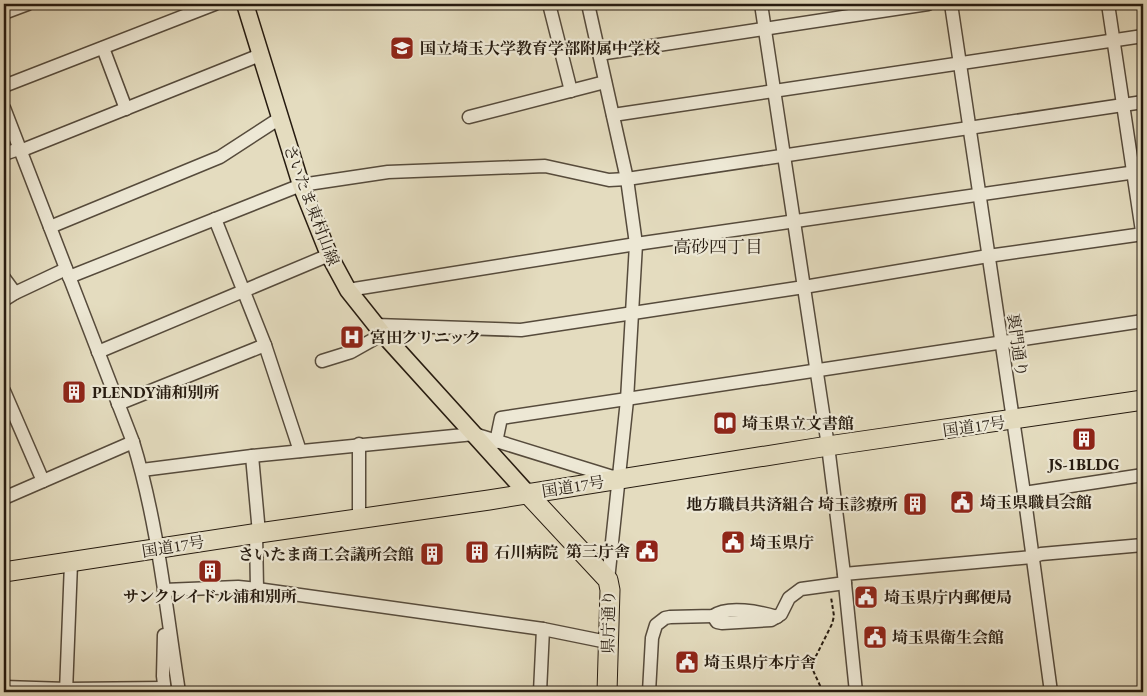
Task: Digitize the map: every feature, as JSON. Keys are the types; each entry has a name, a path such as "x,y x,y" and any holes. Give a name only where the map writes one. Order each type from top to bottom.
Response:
{"highway":[{"name":"国道17号","path":"4,572 828,446 1143,400"},
{"name":"県庁通り","path":"527,493 608,580 610,590 607,692"}],"main road":[{"name":"さいたま東村山線","path":"244,4 301,185 329,255 348,290 380,329 527,493"}],"street":[{"path":"4,13 28,4"},
{"path":"4,86 215,4"},
{"path":"549,4 571,91"},
{"path":"588,4 626,179 636,244 627,400 608,580"},
{"path":"761,4 828,446 845,579 856,692"},
{"path":"599,54 928,4"},
{"name":"裏門通り","path":"951,4 1024,493 1051,692"},
{"path":"322,361 351,352 380,329 521,330 804,287 988,256 1143,235 1138,172 1123,105 1108,4"},
{"path":"613,115 1143,36"},
{"path":"103,48 126,109"},
{"path":"4,154 20,150 260,55"},
{"path":"469,117 606,82"},
{"path":"4,300 15,292 216,219 301,185 388,172 545,166 609,180 626,179 1143,102"},
{"path":"4,108 133,442 142,470 164,590 179,692"},
{"path":"50,227 220,157 280,118"},
{"path":"348,290 636,244 1138,172"},
{"path":"216,219 264,344 300,451"},
{"path":"98,352 329,255"},
{"path":"4,278 15,292"},
{"path":"496,442 501,418 1143,321"},
{"path":"118,404 264,344"},
{"path":"4,392 8,415 43,481"},
{"path":"142,470 359,444 474,434 618,478"},
{"path":"4,498 133,442"},
{"path":"359,444 360,519"},
{"path":"252,456 258,533 257,589"},
{"path":"1024,493 1143,475"},
{"path":"649,692 652,638 656,625 665,618 713,616 717,622 722,623 765,621 780,614 790,598 801,590 845,579 1032,557 1041,554 1143,545"},
{"path":"67,690 71,563"},
{"path":"164,590 238,587 257,589 543,629 607,642"},
{"path":"4,686 67,690 165,690 164,590"},
{"path":"540,692 543,629"}],"path":[{"path":"823,692 810,666 832,624 834,616 830,594"}],"place":[{"name":"国立埼玉大学教育学部附属中学校","path":"402,48"},
{"name":"宮田クリニック","path":"352,337"},
{"name":"PLENDY浦和別所","path":"74,392"},
{"name":"埼玉県立文書館","path":"725,423"},
{"name":"JS-1BLDG","path":"1084,439"},
{"name":"埼玉県職員会館","path":"962,502"},
{"name":"地方職員共済組合 埼玉診療所","path":"915,504"},
{"name":"埼玉県庁","path":"733,542"},
{"name":"第三庁舎","path":"647,551"},
{"name":"石川病院","path":"477,552"},
{"name":"さいたま商工会議所会館","path":"432,554"},
{"name":"サンクレイドル浦和別所","path":"210,571"},
{"name":"埼玉県庁内郵便局","path":"866,597"},
{"name":"埼玉県衛生会館","path":"875,637"},
{"name":"埼玉県庁本庁舎","path":"687,662"}],"district":[{"name":"高砂四丁目","path":"718,247"}]}
